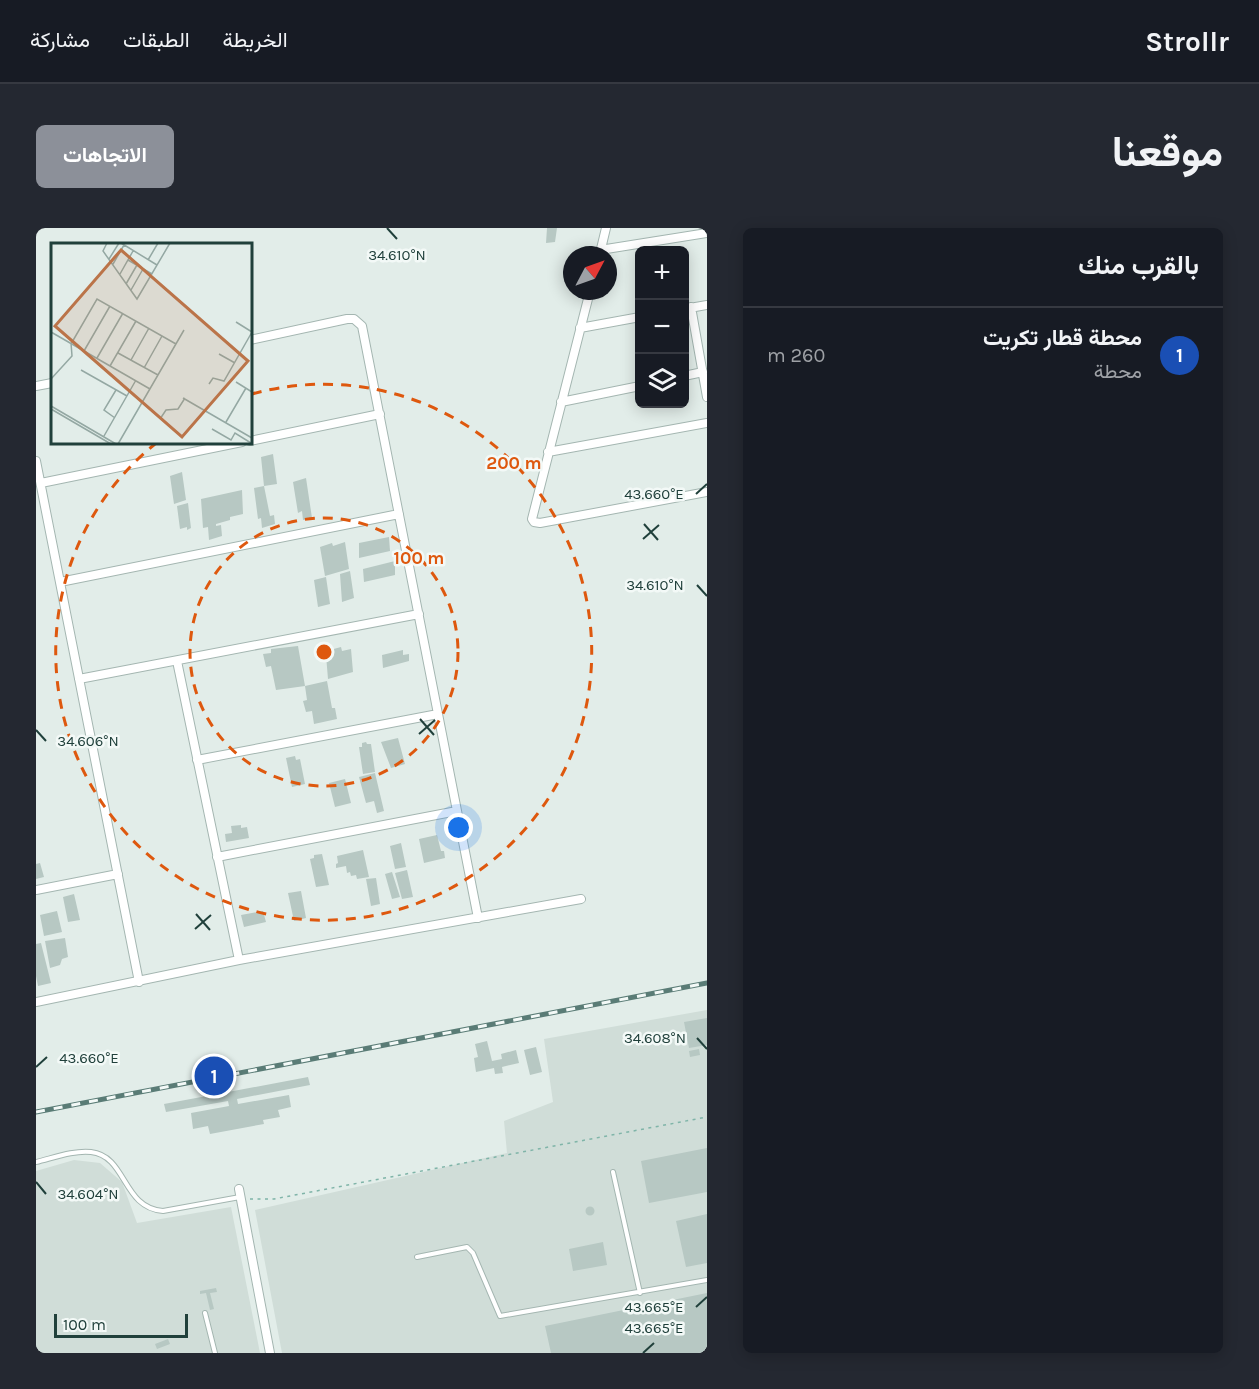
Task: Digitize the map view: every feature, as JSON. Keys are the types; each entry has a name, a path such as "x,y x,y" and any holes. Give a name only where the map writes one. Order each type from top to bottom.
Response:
{"street":[{"path":"602,246 606,228"},
{"path":"617,250 707,233"},
{"path":"588,300 532,519 536,523 707,492"},
{"path":"689,308 707,304"},
{"path":"689,312 707,397"},
{"path":"580,328 635,318"},
{"path":"252,340 347,319 358,321 363,329 478,918"},
{"path":"689,375 703,372"},
{"path":"36,386 51,383"},
{"path":"561,402 635,387"},
{"path":"252,441 380,414"},
{"path":"548,452 707,423"},
{"path":"40,483 232,444"},
{"path":"36,461 139,982"},
{"path":"60,582 399,514"},
{"path":"80,679 418,614"},
{"path":"177,661 239,960"},
{"path":"197,760 438,714"},
{"path":"218,857 457,812"},
{"path":"36,890 118,874"},
{"path":"36,1002 239,960 581,899"},
{"path":"240,1193 270,1353"}],"lane":[{"path":"36,1162 90,1152 101,1155 110,1160 118,1170 137,1200 146,1207 156,1210 240,1193"},
{"path":"613,1172 640,1293"},
{"path":"417,1257 467,1247 473,1252 500,1316 707,1280"},
{"path":"205,1313 215,1353"}],"path":[{"path":"240,1193 258,1200 274,1199 707,1118"}],"shaded area":[{"path":"707,1010 707,1353 282,1353 255,1210 507,1153 504,1121 553,1102 544,1039"},
{"path":"74,1160 100,1163 122,1182 137,1223 231,1207 260,1353 36,1353 36,1171"}],"building":[{"path":"547,228 557,228 555,242 546,243"},
{"path":"273,454 277,484 264,486 261,457"},
{"path":"182,472 186,500 174,504 170,476"},
{"path":"306,478 312,518 303,520 302,511 298,513 293,482"},
{"path":"264,486 270,516 274,515 275,524 262,528 261,518 258,519 254,488"},
{"path":"242,490 243,514 216,524 216,526 221,525 222,536 209,540 208,527 203,528 201,499"},
{"path":"188,503 191,528 180,529 177,506"},
{"path":"389,537 390,551 359,558 359,543"},
{"path":"345,542 349,569 325,576 320,547"},
{"path":"395,561 395,575 364,582 363,569"},
{"path":"350,571 354,598 342,602 340,574"},
{"path":"326,577 330,604 318,607 314,580"},
{"path":"298,646 305,686 276,690 271,666 266,667 263,654 271,653 271,649"},
{"path":"341,647 342,651 351,649 353,672 328,679 326,655 330,654 330,650"},
{"path":"403,650 403,655 409,654 409,661 383,668 382,655"},
{"path":"327,681 332,708 335,708 337,719 314,724 312,711 306,712 303,701 307,700 305,686"},
{"path":"398,738 405,764 391,768 381,742"},
{"path":"366,742 371,744 375,772 363,774 359,747"},
{"path":"295,756 296,760 300,759 305,784 292,787 286,758"},
{"path":"375,773 384,811 377,813 374,801 366,803 359,777"},
{"path":"345,779 351,803 335,807 329,783"},
{"path":"241,825 241,828 247,827 249,838 226,842 225,834 232,833 231,826"},
{"path":"437,835 445,858 424,863 419,839"},
{"path":"401,843 406,867 395,869 390,846"},
{"path":"363,850 369,877 357,879 356,875 351,876 350,872 347,873 346,866 336,868 337,856"},
{"path":"322,854 329,885 316,887 310,859 314,858 314,855"},
{"path":"40,863 44,877 36,879 36,864"},
{"path":"407,870 413,897 402,899 395,873"},
{"path":"392,872 400,897 392,899 385,874"},
{"path":"376,878 380,904 371,906 366,879"},
{"path":"301,891 306,918 294,921 288,893"},
{"path":"74,894 80,920 68,922 63,897"},
{"path":"57,911 62,932 44,936 40,915"},
{"path":"263,911 266,922 244,927 241,915"},
{"path":"65,938 68,957 62,959 60,965 50,968 45,941"},
{"path":"41,943 51,983 38,986 36,944"},
{"path":"707,1018 707,1045 689,1048 684,1022"},
{"path":"487,1041 492,1061 502,1059 501,1054 516,1050 519,1063 502,1067 503,1073 495,1074 494,1068 476,1072 474,1058 478,1057 475,1044"},
{"path":"536,1047 542,1072 530,1075 524,1050"},
{"path":"699,1049 700,1055 690,1057 689,1051"},
{"path":"308,1077 310,1085 237,1099 238,1104 289,1095 291,1107 278,1110 280,1117 263,1120 264,1124 210,1134 208,1126 193,1129 191,1113 229,1106 228,1101 166,1112 164,1104"},
{"path":"707,1148 707,1192 649,1203 641,1161"},
{"path":"590,1206 595,1211 590,1216 585,1211"},
{"path":"707,1214 707,1263 686,1267 676,1221"},
{"path":"603,1242 607,1265 573,1271 569,1249"},
{"path":"216,1288 217,1292 210,1293 214,1309 210,1310 206,1293 200,1294 200,1291"},
{"path":"707,1293 707,1353 551,1353 545,1326"},
{"path":"168,1339 170,1344 157,1349 155,1344"}],"railway":[{"path":"36,1112 707,983"}],"place":[{"name":"محطة قطار تكريت","path":"214,1076"}]}
